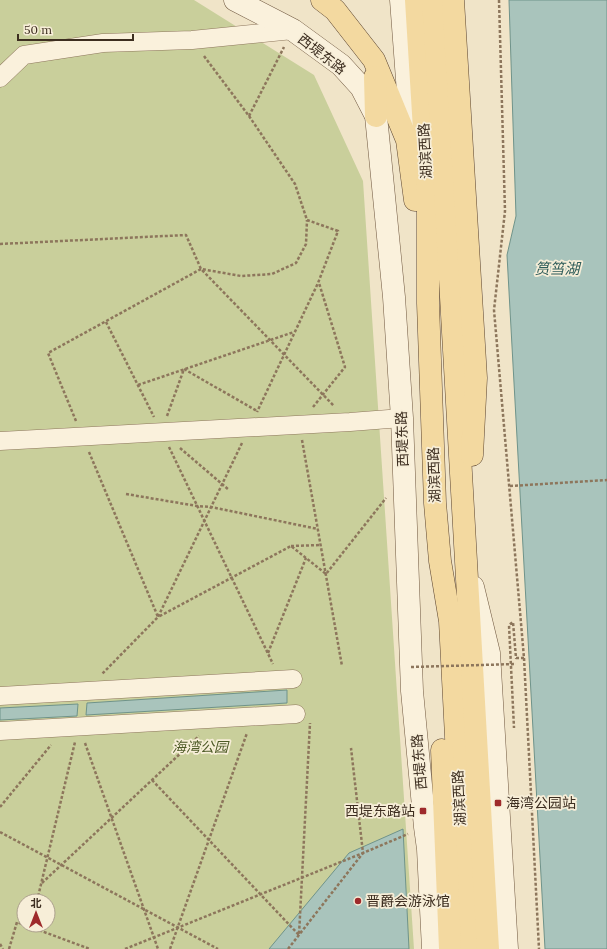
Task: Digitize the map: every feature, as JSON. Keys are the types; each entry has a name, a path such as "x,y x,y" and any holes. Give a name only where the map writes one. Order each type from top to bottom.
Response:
{"main road":[{"name":"西堤东路","path":"235,0 293,30 341,65 361,87 376,116 394,297 402,418 411,668 428,849 433,949"},
{"path":"322,0 335,10 374,60 406,140 428,303"},
{"path":"401,0 416,213"},
{"name":"湖滨西路","path":"416,0 436,193 465,556 488,949"},
{"name":"湖滨西路","path":"433,0 436,193 428,303 434,503 440,561 450,621 467,949"},
{"path":"453,0 476,378 465,556 489,653 507,949"},
{"path":"374,60 376,116"},
{"path":"440,561 440,692 450,949"}],"street":[{"path":"0,78 24,55 103,43 192,40 293,30"},
{"path":"0,441 249,428 402,418"},
{"path":"0,696 287,679"},
{"path":"0,731 252,716 303,717"}],"path":[{"path":"499,0 505,211 494,310 524,658 539,949"},
{"path":"249,116 293,30"},
{"path":"192,40 249,116 295,184 308,220 338,231 318,283 158,617 291,546 320,545"},
{"path":"0,244 186,235 202,269 350,422"},
{"path":"318,283 345,367 299,425 342,666"},
{"path":"106,322 162,432 268,654 287,679"},
{"path":"138,384 270,339 295,332"},
{"path":"184,369 257,411 264,413"},
{"path":"326,574 403,478"},
{"path":"510,486 607,480"},
{"path":"126,494 211,507 318,529"},
{"path":"291,546 326,574"},
{"path":"268,654 306,558"},
{"path":"514,728 509,625 513,622 516,658 524,658"},
{"path":"411,668 516,664"},
{"path":"170,949 252,716"},
{"path":"299,935 302,878 303,717"},
{"path":"42,883 217,718"},
{"path":"0,807 72,727"},
{"path":"72,727 112,818 158,949"},
{"path":"39,893 48,858 72,727"},
{"path":"288,949 363,853 351,748"},
{"path":"152,780 299,935"},
{"path":"125,949 425,827"},
{"path":"0,832 218,949"},
{"path":"9,949 16,925"},
{"path":"49,933 90,949"},
{"path":"0,944 3,949"}],"green space":[{"name":"海湾公园","path":"0,0 194,0 314,75 363,181 414,949 0,949"}],"water":[{"name":"筼筜湖","path":"509,0 607,0 607,949 545,949 507,255 516,216"},
{"path":"287,690 287,703 86,715 87,703"},
{"path":"78,704 77,716 0,720 0,708"},
{"name":"晋爵会游泳馆","path":"403,829 409,949 269,949 349,853"}],"place":[{"name":"海湾公园站","path":"498,803"},
{"name":"西堤东路站","path":"423,811"},
{"name":"晋爵会游泳馆","path":"358,901"}]}
